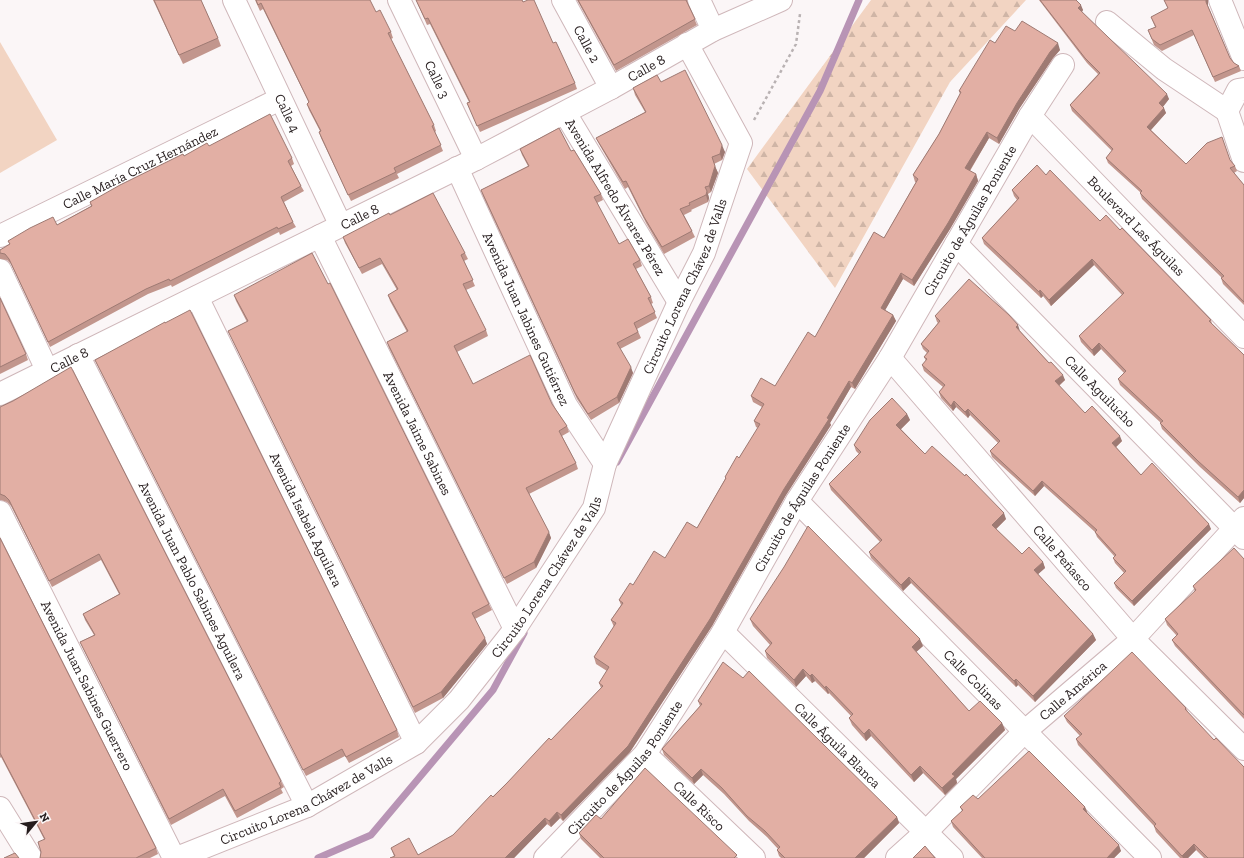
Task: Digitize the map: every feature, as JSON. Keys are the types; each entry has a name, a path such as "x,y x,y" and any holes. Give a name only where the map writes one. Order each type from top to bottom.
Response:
{"street":[{"name":"Calle 4","path":"234,0 280,100 341,226"},
{"name":"Calle 3","path":"399,0 467,164"},
{"name":"Calle 2","path":"563,0 611,88"},
{"path":"699,0 713,30"},
{"path":"1220,0 1244,59"},
{"name":"Calle 8","path":"0,394 467,164 611,88 713,30 791,4"},
{"path":"1107,22 1164,69 1227,111 1244,161"},
{"path":"687,44 741,143"},
{"name":"Circuito de Águilas Poniente","path":"548,857 644,754 723,632 797,501 890,358 1030,116 1063,65"},
{"path":"1227,111 1241,90"},
{"name":"Calle María Cruz Hernández","path":"0,236 280,100"},
{"name":"Avenida Alfredo Álvarez Pérez","path":"565,113 679,302"},
{"name":"Boulevard Las Águilas","path":"1030,116 1244,336"},
{"name":"Circuito Lorena Chávez de Valls","path":"177,858 307,806 416,743 459,700 515,629 594,508 605,464 679,302 704,253 741,143"},
{"name":"Avenida Juan Jabines Gutiérrez","path":"467,164 566,405 605,464"},
{"name":"Avenida Jaime Sabines","path":"320,236 515,629"},
{"name":"Calle Aguilucho","path":"956,244 1241,528"},
{"path":"0,270 47,370"},
{"name":"Avenida Isabela Aguilera","path":"197,297 416,743"},
{"name":"Avenida Juan Pablo Sabines Aguilera","path":"78,355 307,806"},
{"name":"Calle Peñasco","path":"890,358 1133,638 1244,749"},
{"name":"Calle Colinas","path":"797,501 1150,858"},
{"name":"Avenida Juan Sabines Guerrero","path":"0,512 174,858"},
{"name":"Calle América","path":"897,858 927,831 1024,732 1133,638 1241,528"},
{"name":"Calle Águila Blanca","path":"723,632 927,831 952,858"},
{"name":"Calle Risco","path":"644,754 754,858"},
{"path":"0,808 31,858"}],"path":[{"path":"741,143 796,44 791,4"}],"green space":[{"path":"871,0 1026,0 950,82 835,288 747,169"},
{"path":"0,42 57,140 0,173"}],"building":[{"path":"154,0 201,0 218,38 179,55"},
{"path":"256,0 370,0 376,12 380,10 391,32 388,33 434,125 432,126 441,145 394,168 396,172 348,195 319,132 321,131 307,104 309,102 261,3 258,5"},
{"path":"416,0 522,0 523,2 534,0 553,43 556,42 575,83 477,126 467,103 470,102 428,18 425,19"},
{"path":"578,0 686,0 695,19 614,65"},
{"path":"1040,0 1076,0 1081,5 1078,8 1167,94 1159,103 1164,108 1147,127 1186,164 1207,143 1222,137 1230,160 1235,166 1230,168 1244,185 1244,302 1221,278 1224,276 1140,193 1142,191 1106,158 1113,149 1070,105 1100,73 1085,58"},
{"path":"1164,0 1206,0 1230,58 1239,66 1213,77 1192,30 1160,45 1152,39 1148,30 1156,27 1151,17 1168,8"},
{"path":"1022,21 1058,43 1050,52 1017,103 997,138 987,132 965,168 976,174 948,223 912,280 901,273 881,308 893,315 852,383 849,381 827,418 829,419 784,489 710,619 628,746 561,815 557,812 549,821 545,818 505,858 390,858 395,856 391,848 409,838 418,855 453,835 491,795 493,797 507,783 549,738 551,740 603,686 599,683 609,667 594,657 616,623 611,620 623,603 619,600 630,583 633,585 654,551 665,558 687,522 697,528 737,456 739,458 760,424 754,421 764,404 751,396 761,378 775,386 808,332 815,337 874,232 884,238 918,179 913,175 939,134 961,92 959,91 990,40 995,43 1006,26 1015,31"},
{"path":"685,70 722,145 720,154 712,157 715,166 709,186 705,187 707,191 706,195 689,203 690,205 680,209 692,231 662,247 644,217 626,181 623,182 596,138 646,112 633,88 657,75 661,82"},
{"path":"270,114 292,158 288,161 301,186 281,197 293,222 278,229 277,227 170,281 169,279 146,289 48,342 9,259 5,254 0,253 0,250 10,244 8,241 53,217 57,225 92,206 90,202 120,185 183,154 184,156 207,143 209,146"},
{"path":"559,128 571,151 574,150 601,194 594,197 619,244 628,239 640,260 633,264 651,297 648,298 655,312 634,323 638,332 617,343 631,367 617,397 588,414 575,393 481,190 529,166 520,149"},
{"path":"1037,165 1046,175 1050,170 1100,221 1106,215 1120,230 1122,228 1211,320 1209,321 1244,355 1244,490 1238,497 1198,461 1160,423 1163,421 1118,379 1126,371 1099,343 1092,350 1079,336 1124,293 1092,259 1049,300 1040,290 1039,292 982,238 1019,198 1012,190"},
{"path":"433,193 465,253 461,255 473,280 463,284 486,330 454,346 473,384 530,355 552,404 567,426 559,431 576,463 526,488 549,532 534,562 504,578 387,342 408,331 388,295 398,289 380,258 359,268 343,237 389,213 390,215"},
{"path":"312,253 328,284 330,283 489,604 472,613 485,638 441,692 413,707 228,331 248,321 234,295"},
{"path":"969,279 1009,315 1018,325 1016,327 1049,363 1051,362 1063,375 1055,381 1085,413 1092,406 1120,436 1112,443 1141,475 1152,463 1209,524 1132,601 1114,583 1126,571 1113,558 1116,555 1095,532 1097,530 1042,481 1033,491 990,451 1000,441 968,409 965,412 954,401 951,406 939,392 945,385 922,365 927,359 924,357 929,351 921,344 940,321 935,316"},
{"path":"0,298 26,354 0,367"},
{"path":"190,310 397,730 346,757 342,749 303,770 95,360"},
{"path":"71,367 281,781 279,783 281,787 235,811 223,789 169,819 80,642 95,635 83,614 120,594 99,554 49,581 9,500 0,494 0,407"},
{"path":"892,398 907,414 896,425 925,454 932,446 965,476 966,474 1004,513 992,525 1022,554 1029,547 1043,562 1034,570 1093,634 1033,696 1016,679 1014,681 909,577 901,585 869,552 882,540 829,484 861,452 854,445 870,420"},
{"path":"808,526 920,639 912,647 969,711 980,701 1002,723 952,774 955,776 942,788 920,766 911,775 869,729 864,734 849,718 853,714 812,674 810,676 803,669 794,680 765,651 772,643 750,619 784,567"},
{"path":"0,538 156,848 136,858 40,858 41,852 38,842 45,839 0,753"},
{"path":"1234,548 1244,559 1244,715 1172,640 1178,634 1165,619 1196,590 1193,586"},
{"path":"1132,652 1186,708 1185,709 1214,740 1216,738 1244,767 1244,858 1208,858 1194,844 1182,856 1154,826 1156,824 1076,739 1082,734 1064,716"},
{"path":"723,662 743,678 749,671 897,817 855,858 785,858 777,850 780,847 765,831 747,816 722,788 701,769 692,778 662,749 702,704 698,701"},
{"path":"1029,751 1085,807 1083,809 1119,845 1107,858 985,858 951,821 963,810 960,807 973,795 978,799"},
{"path":"645,768 737,855 734,858 604,858 579,833 596,815 601,819"},
{"path":"925,846 935,858 913,858"},
{"path":"15,853 19,858 4,858"}],"waterway":[{"path":"617,462 820,91 859,0"},
{"path":"318,858 371,835 493,690 524,633"}]}
